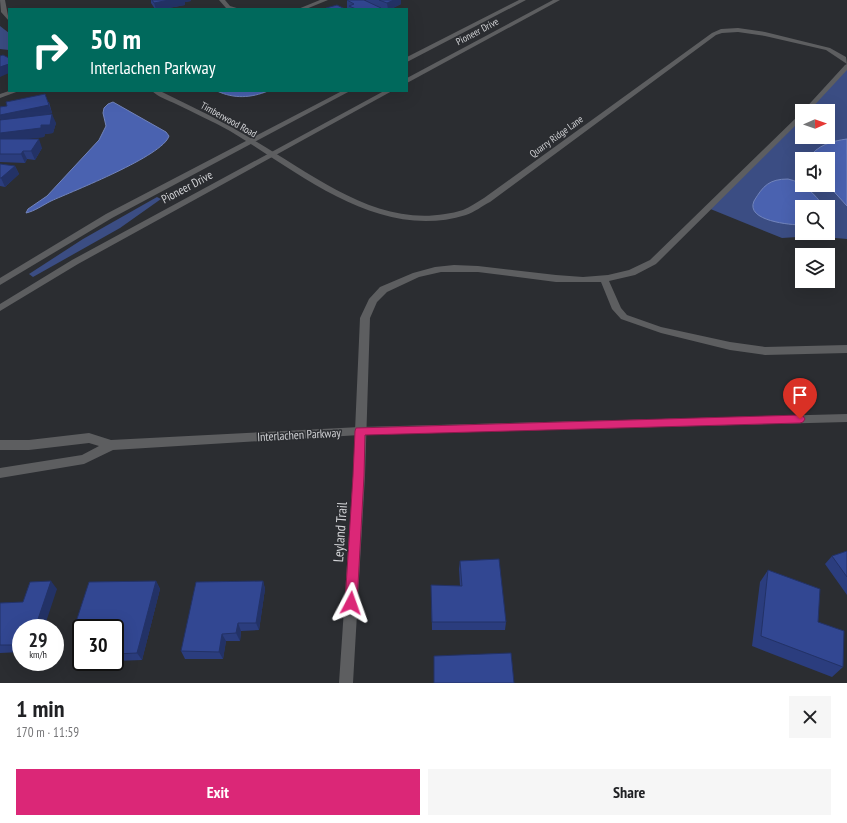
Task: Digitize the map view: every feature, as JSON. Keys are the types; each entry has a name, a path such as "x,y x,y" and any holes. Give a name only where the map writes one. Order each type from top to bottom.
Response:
{"street":[{"path":"2,0 4,12 8,18"},
{"path":"222,0 228,6 234,8"},
{"path":"304,8 325,0"},
{"name":"Pioneer Drive","path":"408,59 523,0"},
{"name":"Pioneer Drive","path":"408,80 557,0"},
{"path":"223,8 228,6"},
{"name":"Quarry Ridge Lane","path":"271,155 361,205 410,218 431,219 464,212 487,200 714,34 746,30 811,44 832,51 844,58 847,62"},
{"path":"812,104 847,66"},
{"path":"0,96 13,92"},
{"name":"Timberwood Road","path":"157,92 230,129 271,155"},
{"name":"Pioneer Drive","path":"0,282 109,216 345,92"},
{"name":"Pioneer Drive","path":"0,308 75,262 387,92"},
{"path":"360,431 365,318 374,298 388,286 413,276 453,268 574,279 604,279 642,269 653,262 795,121"},
{"path":"604,279 617,309 624,317 661,330 730,346 764,350 847,349"},
{"name":"Interlachen Parkway","path":"0,473 84,459 110,446 360,431 847,418"},
{"name":"Leyland Trail","path":"346,683 359,476 360,431"},
{"name":"Interlachen Parkway","path":"0,445 28,445 89,438 110,446"}],"shaded area":[{"path":"0,26 8,32 8,50 0,49"},
{"path":"847,69 847,239 835,238 835,200 795,200 795,237 782,238 708,208 795,122 795,144 835,144 835,104 812,104"},
{"path":"219,92 265,92 242,97"},
{"path":"113,102 166,132 169,136 163,144 135,163 26,213 28,209 47,196 99,140 106,126 103,113 104,108"},
{"path":"847,139 847,206 834,192 835,152 814,152 825,144 835,144 836,141"},
{"path":"781,179 788,179 795,182 795,192 811,192 819,200 795,200 795,224 780,223 762,217 756,213 753,208 754,201 760,191 767,184"},
{"path":"157,197 161,199 120,228 33,277 29,274 83,239"}],"building":[{"path":"152,0 169,0 154,3"},
{"path":"347,0 364,0 381,8 354,8 349,6 354,4"},
{"path":"379,0 394,0 387,3"},
{"path":"337,5 343,8 326,8"},
{"path":"3,55 8,58 8,64 0,67 0,56"},
{"path":"45,94 49,105 0,115 0,107 7,106 6,102"},
{"path":"52,114 50,125 41,125 41,128 0,133 0,120"},
{"path":"0,139 39,139 31,151 23,151 21,154 0,154"},
{"path":"0,164 15,166 0,178"},
{"path":"847,551 847,577 832,556"},
{"path":"499,559 506,622 432,622 431,585 462,586 460,561"},
{"path":"768,570 820,589 818,622 844,631 843,667 761,636"},
{"path":"51,581 38,619 12,619 12,645 0,645 0,603 23,602 30,582"},
{"path":"156,581 137,653 124,654 124,619 77,619 89,582"},
{"path":"263,581 256,623 238,623 236,633 222,634 219,652 181,651 196,582"},
{"path":"511,653 514,683 434,683 434,656"}],"route":[{"path":"351,603 359,476 360,431 800,419"}]}
